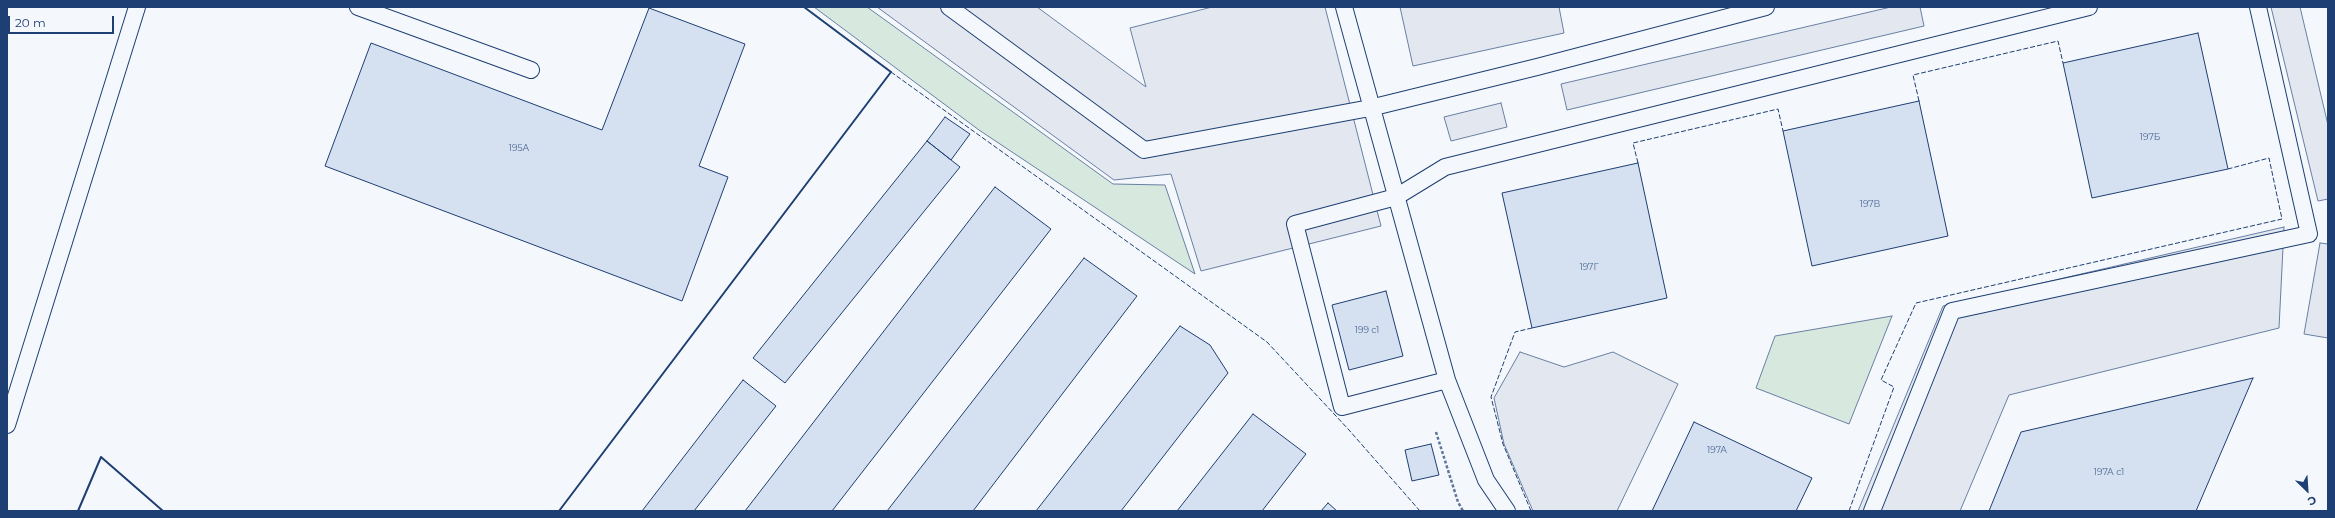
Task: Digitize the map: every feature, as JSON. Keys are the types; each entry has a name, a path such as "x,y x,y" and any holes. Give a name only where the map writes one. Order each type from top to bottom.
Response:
{"lane":[{"path":"7,425 137,7"},
{"path":"358,7 531,70"},
{"path":"949,7 1144,150 1370,108 1537,67 1766,7"},
{"path":"1344,7 1370,108 1447,380 1486,480 1507,511"},
{"path":"1447,380 1342,407 1295,224 1396,197 1445,167 2089,7"},
{"path":"1872,511 1952,311 2309,234 2258,7"}],"shaded area":[{"path":"814,7 867,7 1113,184 1165,185 1195,274 979,130"},
{"path":"877,7 1037,7 1146,87 1130,28 1212,7 1325,7 1381,226 1201,271 1171,174 1114,180"},
{"path":"1400,7 1559,7 1564,33 1413,66"},
{"path":"1891,7 1920,7 1924,26 1567,110 1561,84"},
{"path":"2271,7 2300,7 2328,125 2328,199 2318,201"},
{"path":"1501,103 1507,127 1451,141 1444,117"},
{"path":"2284,227 2279,328 2009,395 1960,511 1858,511 1943,306"},
{"path":"2320,243 2328,244 2328,338 2304,334"},
{"path":"1892,316 1849,424 1756,388 1775,336"},
{"path":"1520,352 1564,367 1613,352 1678,384 1617,511 1533,511 1504,444 1494,398"}],"building":[{"path":"649,8 745,44 699,166 728,177 682,301 325,166 371,43 602,130"},
{"path":"2198,33 2228,169 2092,198 2063,63"},
{"path":"1919,101 1948,236 1812,266 1783,131"},
{"path":"945,117 970,134 951,160 927,141"},
{"path":"927,141 960,167 785,383 753,358"},
{"path":"1638,163 1667,298 1532,328 1502,193"},
{"path":"995,187 1051,229 832,511 745,511"},
{"path":"1084,258 1137,296 973,511 887,511"},
{"path":"1386,291 1403,356 1349,370 1332,305"},
{"path":"1180,326 1210,345 1228,373 1121,511 1036,511"},
{"path":"2253,378 2196,511 1989,511 2021,432"},
{"path":"743,380 776,406 694,511 642,511"},
{"path":"1253,414 1306,454 1262,511 1177,511"},
{"path":"1694,422 1812,478 1796,511 1652,511"},
{"path":"1431,444 1439,475 1412,481 1405,450"},
{"path":"1328,503 1337,511 1321,511"}],"fence":[{"path":"1919,101 1913,75 2058,41 2063,63"},
{"path":"891,72 1267,342 1349,430 1420,511"},
{"path":"1638,163 1633,143 1778,109 1783,131"},
{"path":"1849,511 1894,387 1881,380 1916,303 2282,219 2269,158 2228,169"},
{"path":"1531,511 1503,444 1491,397 1515,332 1532,328"}],"wall":[{"path":"559,511 891,72 804,7"},
{"path":"78,511 101,457 163,511"}]}
